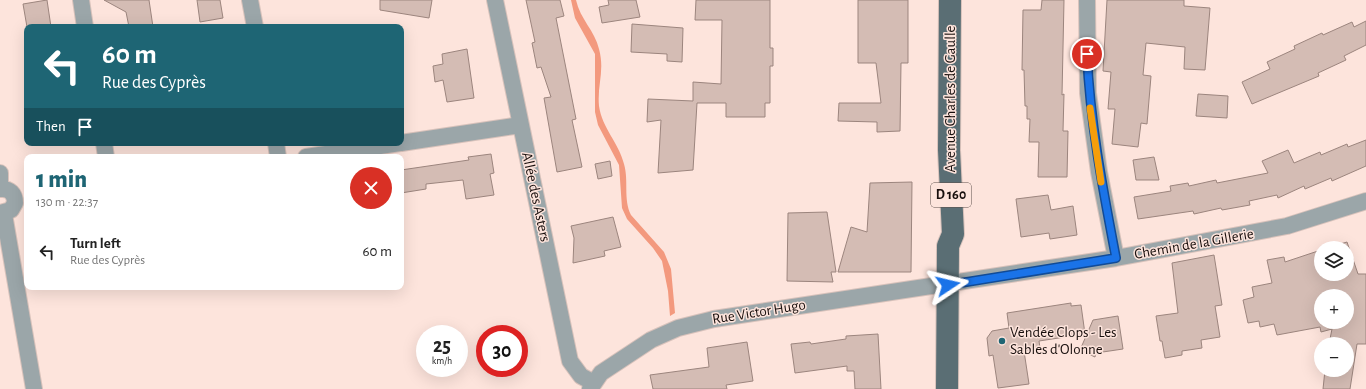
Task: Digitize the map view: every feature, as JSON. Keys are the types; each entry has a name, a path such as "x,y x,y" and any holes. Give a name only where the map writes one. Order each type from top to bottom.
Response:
{"main road":[{"name":"Avenue Charles de Gaulle","path":"947,389 948,246 953,234 949,150 950,0"}],"street":[{"path":"81,0 85,24"},
{"path":"250,0 254,24"},
{"name":"Allée des Asters","path":"495,0 570,361 592,386"},
{"path":"1088,0 1088,93 1099,172 1116,258"},
{"path":"404,142 521,125"},
{"path":"326,154 380,146"},
{"path":"0,173 0,188 8,189 21,198 14,207 2,213 34,389"},
{"name":"Chemin de la Gillerie","path":"948,285 1116,258 1287,226 1366,201"},
{"name":"Rue Victor Hugo","path":"592,386 601,373 622,358 651,340 678,328 714,319 948,285"}],"shaded area":[{"path":"571,0 576,0 599,49 601,57 601,71 599,106 603,121 622,156 626,177 627,203 631,215 664,252 671,269 675,313 670,316 668,291 662,261 653,248 627,219 622,208 619,165 598,125 595,112 595,54 575,18"}],"building":[{"path":"47,0 51,24 26,24 23,4"},
{"path":"104,0 149,0 153,24 128,24 126,12"},
{"path":"197,0 220,0 223,18 200,22"},
{"path":"380,0 432,0 429,18 380,10"},
{"path":"526,0 560,0 564,16 556,18 576,119 572,120 582,167 557,172 544,98 551,97 541,67 537,68 532,43 535,42"},
{"path":"608,0 636,0 640,17 602,23 599,7 609,5"},
{"path":"696,0 770,0 770,48 773,48 773,66 770,66 770,103 765,103 765,117 726,117 726,103 697,103 693,170 658,173 661,120 647,122 648,99 693,101 693,82 721,84 722,20 695,20"},
{"path":"858,0 908,0 908,63 901,63 900,131 877,132 877,122 838,121 839,103 881,103 876,63 858,63"},
{"path":"1042,0 1064,0 1062,95 1064,94 1063,131 1068,131 1067,177 1038,177 1039,142 1029,142 1030,119 1027,119 1027,106 1025,106 1024,70 1022,70 1023,10 1041,10"},
{"path":"1107,0 1184,0 1184,6 1210,8 1205,70 1184,69 1185,47 1146,43 1143,75 1151,76 1147,124 1141,123 1138,147 1112,144 1115,109 1108,109 1111,72 1103,71"},
{"path":"1366,21 1366,45 1344,56 1346,60 1318,73 1319,76 1252,104 1242,82 1270,69 1267,62 1295,49 1294,46 1322,33 1323,35 1352,22 1354,27"},
{"path":"632,24 683,28 682,62 667,61 667,54 631,52"},
{"path":"467,49 474,98 447,102 443,80 435,82 433,66 443,64 442,54"},
{"path":"1198,94 1228,96 1227,118 1196,116"},
{"path":"1366,140 1366,166 1332,181 1331,178 1305,189 1304,186 1278,198 1277,195 1249,201 1250,205 1222,210 1221,208 1194,214 1193,211 1138,219 1134,197 1171,191 1170,186 1188,183 1189,186 1216,180 1217,183 1268,173 1262,161 1288,150 1294,163 1320,152 1321,155 1347,144 1348,147"},
{"path":"491,154 494,173 490,174 494,195 466,199 463,180 426,184 426,189 404,193 404,170 469,160 468,157"},
{"path":"1154,157 1159,180 1136,180 1133,160"},
{"path":"610,161 612,176 598,179 595,164"},
{"path":"912,182 911,272 838,272 851,227 867,232 870,183"},
{"path":"1048,195 1051,210 1073,206 1077,235 1050,239 1049,233 1021,237 1016,199"},
{"path":"827,212 836,272 831,272 833,282 787,281 788,213"},
{"path":"613,217 621,247 604,251 605,256 573,263 574,238 571,226"},
{"path":"1314,252 1314,281 1354,281 1354,262 1358,274 1366,274 1366,344 1357,344 1354,363 1354,337 1330,337 1332,329 1354,329 1354,289 1314,289 1314,328 1277,335 1274,324 1260,327 1259,321 1248,323 1243,300 1254,297 1252,287 1272,283 1267,260 1284,257 1285,262"},
{"path":"1214,255 1222,305 1215,306 1220,337 1201,340 1202,348 1182,351 1182,355 1165,358 1162,341 1160,341 1156,316 1178,313 1172,263"},
{"path":"1071,303 1071,306 1081,305 1085,334 1039,341 1040,348 1024,351 1029,384 998,388 993,355 989,356 987,338 992,331 1009,328 1007,313"},
{"path":"1118,316 1123,349 1096,353 1095,357 1080,350 1093,320"},
{"path":"1320,329 1332,329 1321,332"},
{"path":"878,334 881,389 855,389 854,371 847,371 847,366 795,373 791,344 810,342 811,344 846,339 846,336"},
{"path":"747,342 753,381 726,385 727,389 653,389 650,375 709,367 707,348"},
{"path":"1324,377 1352,377 1350,389 1323,389"}],"slow traffic":[{"path":"1090,108 1101,182"}],"place":[{"name":"Vendée Clops - Les Sables d'Olonne","path":"1002,341"}],"route":[{"path":"948,285 1116,258 1099,172 1088,93 1087,54"}]}
